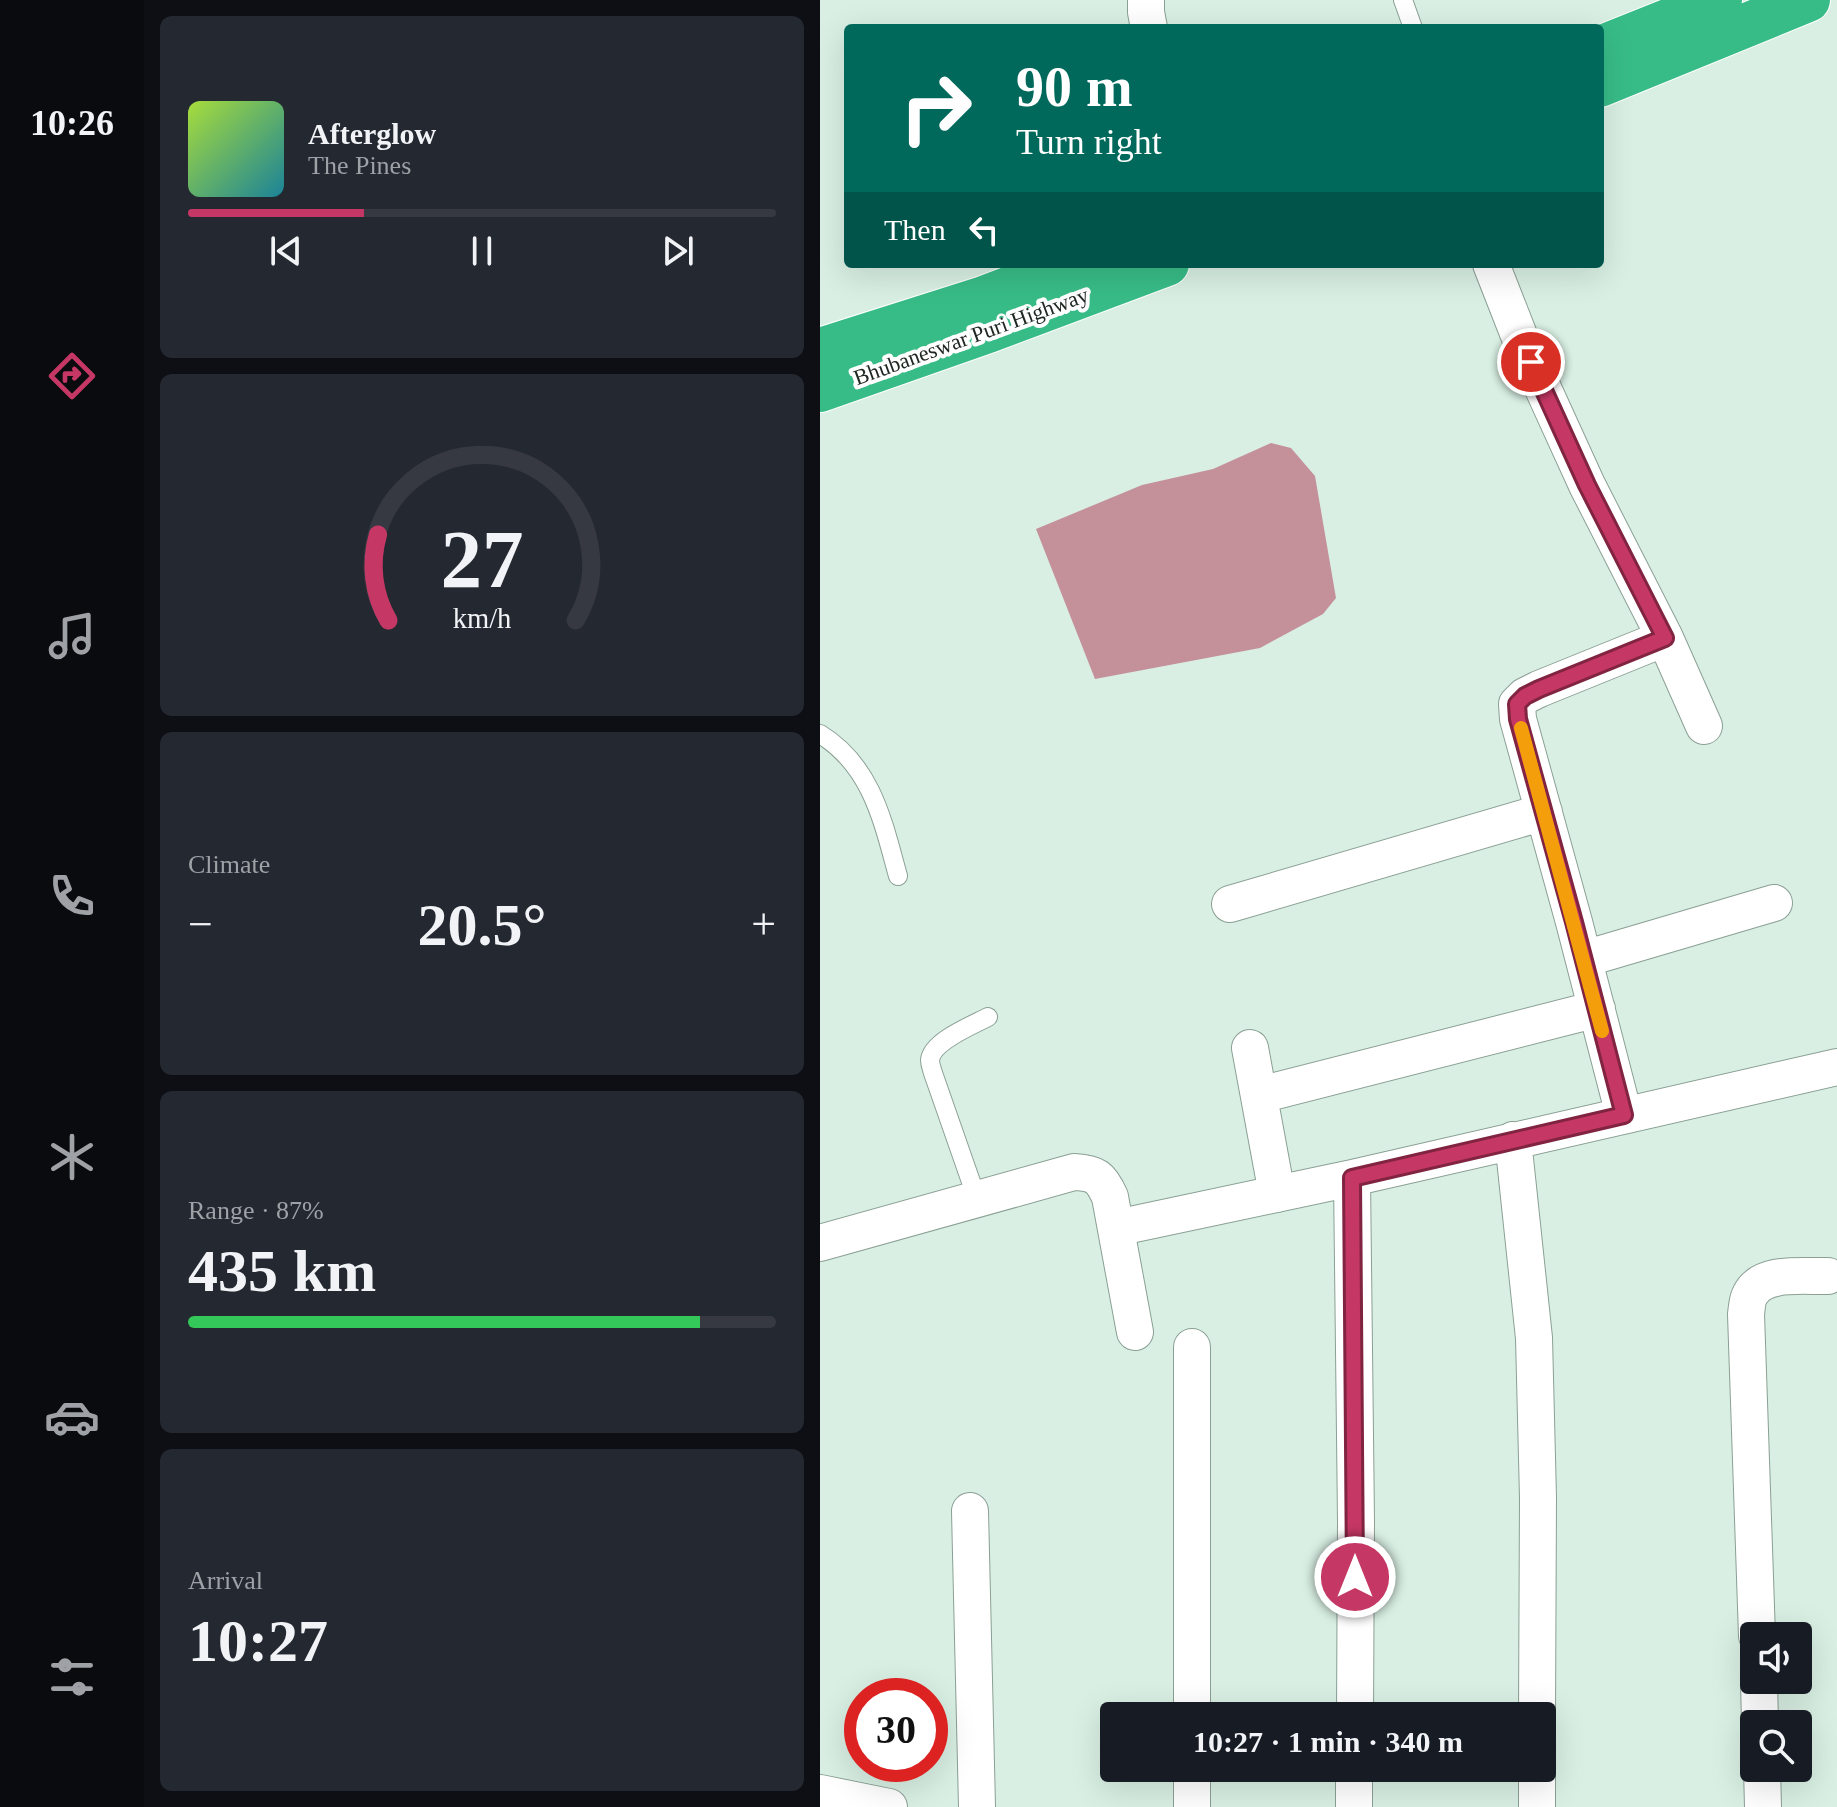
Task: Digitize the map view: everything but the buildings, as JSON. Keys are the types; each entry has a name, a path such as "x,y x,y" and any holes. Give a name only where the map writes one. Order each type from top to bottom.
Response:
{"highway":[{"path":"1604,46 1663,10 1720,0"},
{"path":"1604,83 1808,0"},
{"name":"Bhubaneswar Puri Highway","path":"820,350 981,299 1063,268"},
{"name":"Bhubaneswar Puri Highway","path":"820,390 1156,268"}],"street":[{"path":"1146,0 1148,24"},
{"path":"1493,268 1520,338 1587,485 1665,638 1704,726"},
{"path":"1624,1115 1518,719 1517,704 1539,689 1665,638"},
{"path":"1230,904 1544,812"},
{"path":"1584,959 1774,903"},
{"path":"1260,1095 1597,1009"},
{"path":"1250,1048 1277,1194"},
{"path":"1116,1228 1352,1178 1837,1067"},
{"path":"1513,1140 1534,1338 1538,1498 1537,1702"},
{"path":"821,1239 1074,1172 1090,1172 1103,1181 1110,1197 1135,1332"},
{"path":"1352,1178 1355,1702"},
{"path":"1757,1622 1746,1314 1749,1296 1759,1283 1776,1278 1828,1276"},
{"path":"1192,1347 1192,1702"},
{"path":"970,1511 977,1807"},
{"path":"1192,1782 1192,1807"},
{"path":"1354,1782 1354,1807"},
{"path":"1537,1782 1537,1807"},
{"path":"1762,1782 1763,1807"},
{"path":"820,1793 889,1807"}],"lane":[{"path":"1403,0 1412,24"},
{"path":"820,734 835,743 864,778 881,815 898,876"},
{"path":"977,1199 930,1059 946,1039 988,1017"}],"shaded area":[{"path":"1271,443 1291,448 1315,476 1336,598 1323,614 1260,648 1095,679 1036,529 1142,485 1213,469"}],"slow traffic":[{"path":"1521,728 1602,1031"}],"route":[{"path":"1355,1577 1352,1178 1624,1115 1518,719 1517,704 1539,689 1665,638 1587,485 1531,362"}]}
